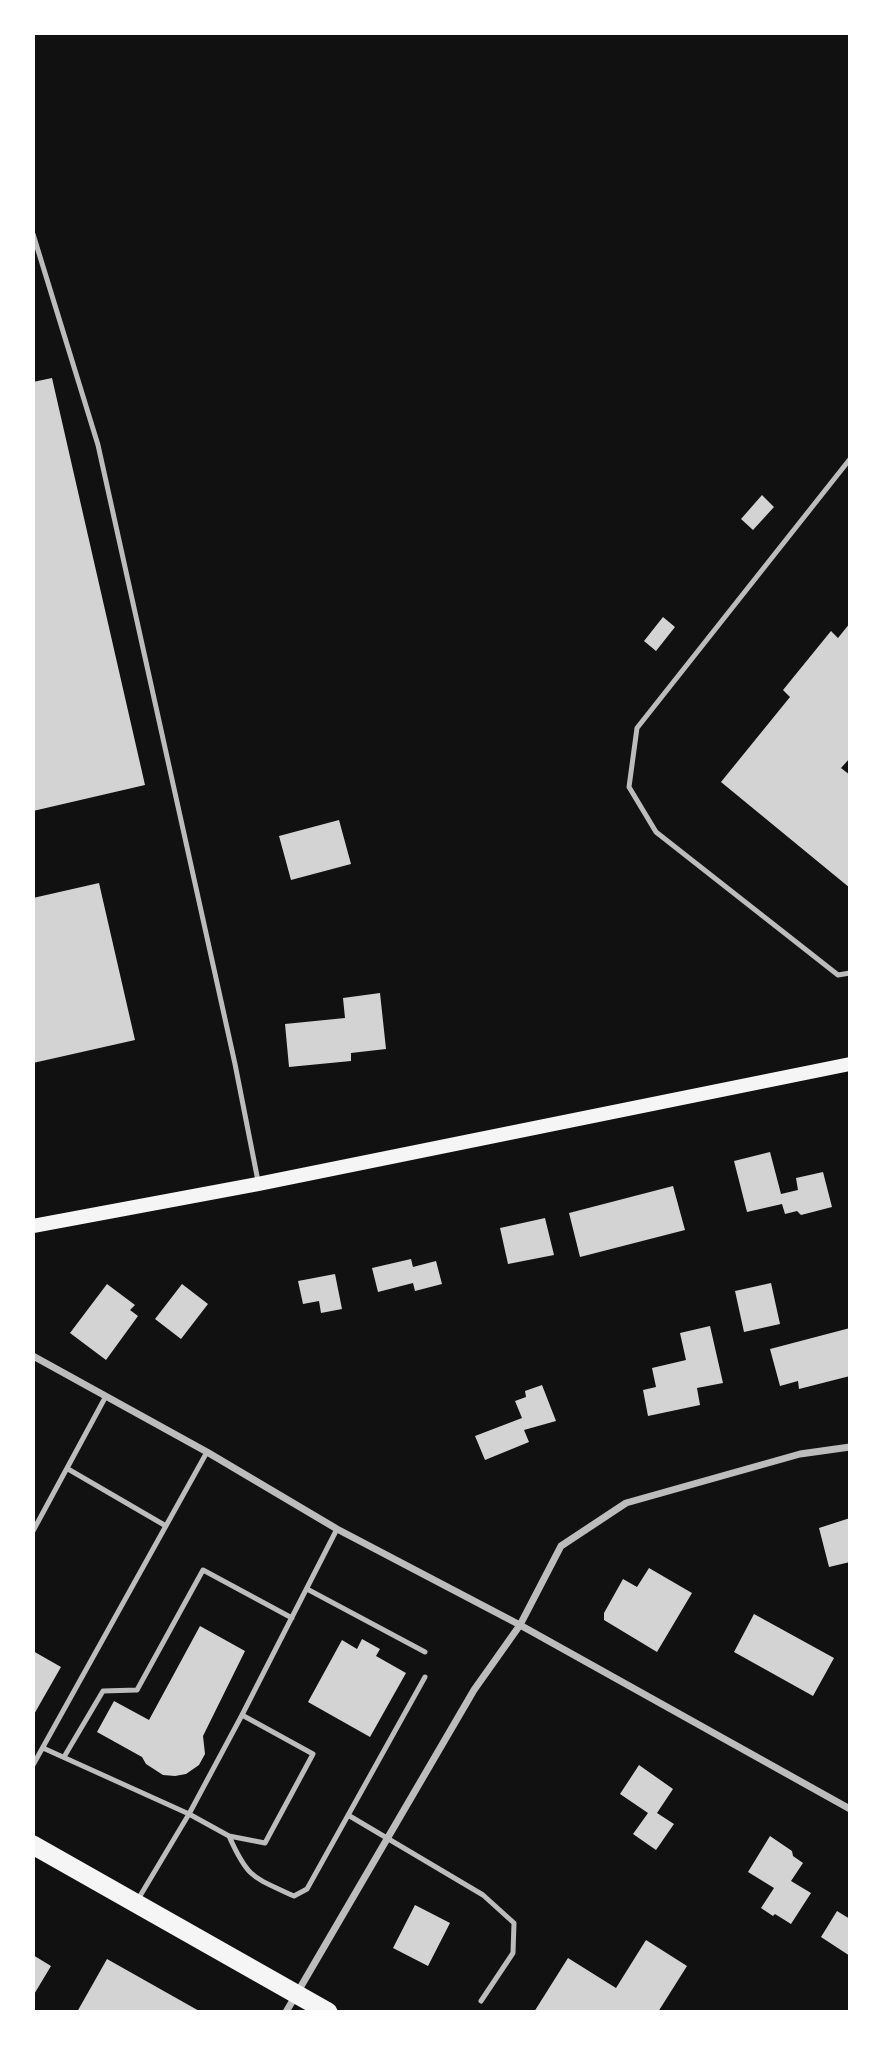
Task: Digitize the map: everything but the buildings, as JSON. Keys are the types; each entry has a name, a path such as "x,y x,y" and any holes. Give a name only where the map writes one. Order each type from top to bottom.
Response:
{"highway":[{"path":"33,1845 328,2012"}],"main road":[{"path":"33,1226 258,1184 850,1064"}],"street":[{"path":"33,1356 207,1452 337,1529 520,1625 850,1809"},
{"path":"286,2012 474,1690 520,1625 561,1546 626,1503 800,1454 850,1447"}],"lane":[{"path":"33,234 98,445 258,1184"},
{"path":"850,459 637,728 629,787 656,832 838,975 850,973"},
{"path":"33,1531 106,1396"},
{"path":"33,1765 207,1452"},
{"path":"68,1469 166,1525"},
{"path":"136,1903 189,1814 337,1529"},
{"path":"64,1757 103,1691 136,1690 204,1570 292,1618"},
{"path":"307,1589 425,1652"},
{"path":"229,1836 241,1863 254,1878 294,1896 307,1889 425,1677"},
{"path":"43,1748 189,1814 229,1836 264,1843 313,1754 242,1715"},
{"path":"348,1815 483,1895 514,1923 513,1954 481,2001"}]}
